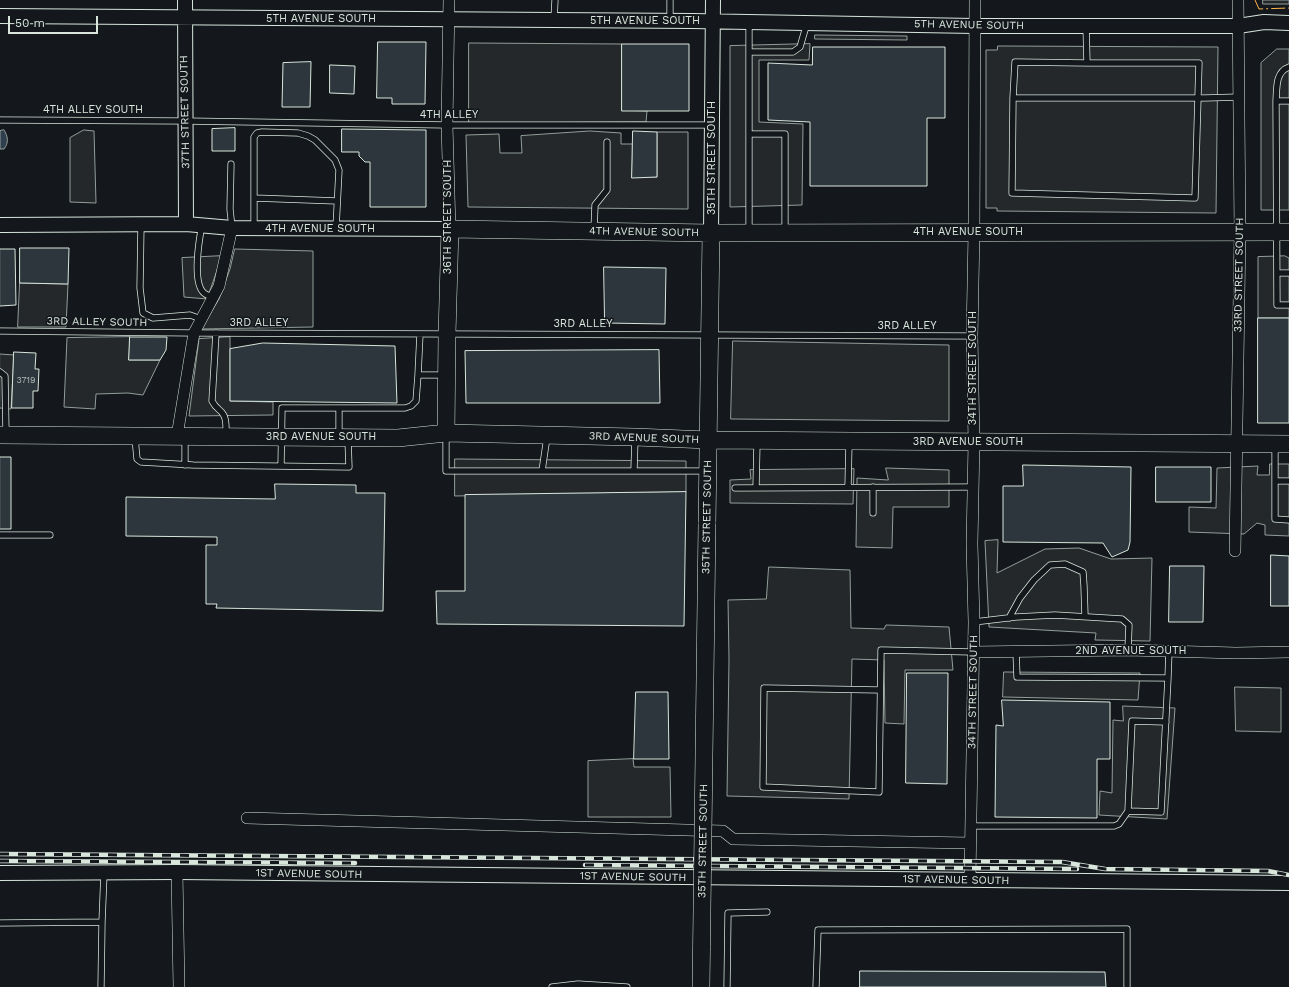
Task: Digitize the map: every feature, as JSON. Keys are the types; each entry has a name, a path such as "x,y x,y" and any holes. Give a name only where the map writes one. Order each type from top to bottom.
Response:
{"main road":[{"name":"4TH AVENUE SOUTH","path":"450,229 712,233 1283,232"},
{"name":"36TH STREET SOUTH","path":"446,433 450,229"},
{"name":"35TH STREET SOUTH","path":"702,987 708,440 712,233"},
{"name":"3RD AVENUE SOUTH","path":"3,435 398,438 446,433 708,440 1282,444"}],"street":[{"name":"37TH STREET SOUTH","path":"184,0 186,224"},
{"name":"36TH STREET SOUTH","path":"449,0 447,125 450,229"},
{"name":"35TH STREET SOUTH","path":"712,233 713,0"},
{"name":"34TH STREET SOUTH","path":"970,880 974,622 972,544 974,442 972,336 975,0"},
{"name":"33RD STREET SOUTH","path":"1235,551 1240,232 1238,0"},
{"name":"5TH AVENUE SOUTH","path":"0,16 670,21 974,26 1238,26 1264,22 1289,23"},
{"name":"4TH AVENUE SOUTH","path":"0,225 186,224 232,228 450,229"},
{"path":"181,436 194,333 219,286 232,228"},
{"name":"2ND AVENUE SOUTH","path":"973,652 1128,650 1236,653 1289,652"},
{"path":"247,818 723,831 733,839 970,843"},
{"path":"178,872 179,987"},
{"name":"1ST AVENUE SOUTH","path":"0,873 178,872 1289,883"}],"lane":[{"path":"554,0 554,20"},
{"path":"670,0 670,21"},
{"path":"749,22 749,233"},
{"path":"749,52 793,52 800,47 807,23"},
{"path":"1086,26 1087,63"},
{"path":"1015,62 1199,63 1195,198 1012,193 1013,98 1015,62"},
{"path":"1289,67 1284,69 1279,74 1277,81 1276,101 1283,232 1278,273 1277,305 1289,305"},
{"path":"1013,98 1239,97"},
{"path":"1276,101 1289,101"},
{"name":"4TH ALLEY SOUTH","path":"0,120 185,121"},
{"name":"4TH ALLEY","path":"185,121 447,125 712,125"},
{"path":"254,228 254,137 257,133 262,132 298,133 308,136 316,140 335,160 339,170 336,229"},
{"path":"749,134 785,134 785,233"},
{"path":"594,231 595,205 607,190 607,142"},
{"path":"231,164 230,209 232,228"},
{"path":"254,198 337,202"},
{"path":"142,224 140,288 143,313 153,318 190,315 201,319"},
{"path":"202,225 198,260 199,283 203,293 213,298"},
{"path":"1278,273 1289,273"},
{"name":"3RD ALLEY SOUTH","path":"0,331 194,333"},
{"name":"3RD ALLEY","path":"194,333 972,336"},
{"path":"216,333 212,401 215,407 222,412 224,416 226,437"},
{"path":"281,466 282,408 405,408 412,406 416,401 420,334"},
{"path":"0,372 5,376 3,394 3,435"},
{"path":"418,375 446,375"},
{"path":"135,436 137,459 141,462 185,465 349,467 339,408"},
{"path":"446,433 446,471 708,471"},
{"path":"542,471 548,435"},
{"path":"181,436 185,465"},
{"path":"634,470 635,437"},
{"path":"756,488 757,440"},
{"path":"848,487 849,441"},
{"path":"1282,444 1275,482 1275,519 1289,520"},
{"path":"1275,482 1289,481"},
{"path":"873,487 873,513"},
{"path":"735,488 973,487"},
{"path":"0,535 50,535"},
{"path":"1009,618 1020,598 1034,580 1050,565 1065,564 1082,572 1085,616"},
{"path":"974,622 1055,614 1122,619 1129,625 1128,650"},
{"path":"880,690 764,688 763,788 879,792 881,650 973,652"},
{"path":"1128,811 1161,812 1170,651"},
{"path":"1016,652 1017,677 1168,678"},
{"path":"971,826 1114,826 1119,824 1128,811 1132,721 1166,722"},
{"path":"706,831 706,878"},
{"path":"101,987 104,872"},
{"path":"727,987 728,913 768,912"},
{"path":"0,923 102,922"},
{"path":"816,987 818,930 1127,929 1127,987"},
{"path":"552,987 578,984 627,987"}],"shaded area":[{"path":"1263,0 1289,0 1289,4 1263,4"},
{"path":"815,35 907,36 907,40 815,39"},
{"path":"469,43 622,44 622,110 647,111 646,122 469,123"},
{"path":"810,44 809,60 759,60 759,122 803,124 802,205 730,207 730,46"},
{"path":"998,46 1218,47 1216,213 997,211 997,208 986,208 986,50 997,50"},
{"path":"1277,49 1289,49 1289,210 1261,210 1261,63"},
{"path":"84,130 94,131 96,203 70,202 70,138"},
{"path":"590,131 621,133 621,144 633,144 632,177 657,177 657,132 688,132 688,209 468,207 466,135 499,134 500,153 522,153 521,136"},
{"path":"235,249 313,251 313,327 201,329 219,299 230,269"},
{"path":"222,256 207,299 184,297 182,258"},
{"path":"1285,256 1289,258 1289,318 1258,318 1258,257"},
{"path":"20,283 68,284 66,327 18,327"},
{"path":"130,337 129,360 160,360 143,395 128,393 96,394 95,409 64,407 67,338"},
{"path":"230,337 230,401 273,402 273,415 189,416 199,339"},
{"path":"733,341 949,345 949,421 731,419"},
{"path":"0,354 14,355 11,409 0,408"},
{"path":"455,459 686,461 686,492 455,496"},
{"path":"1270,464 1289,464 1289,536 1265,535 1265,525 1257,523 1244,534 1189,532 1189,507 1216,508 1217,468 1258,466 1257,475 1269,475"},
{"path":"886,468 949,470 949,507 893,507 892,548 856,547 857,478 888,480"},
{"path":"854,469 853,504 730,503 730,480 751,479 750,470"},
{"path":"998,540 997,573 1045,549 1079,548 1111,559 1152,558 1150,641 1095,640 1096,633 989,627 985,541"},
{"path":"769,567 850,570 851,628 884,629 886,625 949,627 953,670 905,670 904,724 885,723 884,660 852,659 849,799 727,796 729,659 728,600 766,599"},
{"path":"1004,672 1140,673 1138,700 1003,697"},
{"path":"1235,687 1281,688 1281,732 1236,731"},
{"path":"1123,706 1175,708 1167,819 1099,815 1100,791 1112,793 1113,720 1123,721"},
{"path":"633,759 634,767 670,767 671,817 588,817 588,761"}],"water":[{"path":"4,130 7,137 6,147 4,149 0,149 0,131"}],"building":[{"path":"378,42 426,42 425,104 392,104 392,98 377,98"},
{"path":"622,44 689,44 689,111 622,111"},
{"path":"813,47 945,47 945,118 927,118 927,186 810,186 810,122 768,120 768,63 812,65"},
{"path":"311,62 310,107 282,107 283,63"},
{"path":"330,65 355,66 354,94 330,93"},
{"path":"235,128 235,151 212,151 212,129"},
{"path":"342,129 426,130 426,207 370,207 370,162 365,162 359,156 359,152 342,152"},
{"path":"633,131 657,132 657,177 632,178"},
{"path":"20,248 69,248 68,284 20,283"},
{"path":"0,249 15,249 16,305 0,306"},
{"path":"604,267 666,268 665,324 605,323"},
{"path":"1258,318 1289,318 1289,423 1258,423"},
{"path":"130,337 167,337 166,350 160,360 129,360"},
{"path":"263,343 395,346 397,403 230,401 230,349"},
{"path":"659,350 660,403 466,403 465,351"},
{"path":"14,352 36,353 35,369 39,369 38,391 33,391 33,408 12,408"},
{"path":"0,457 11,457 11,529 0,529"},
{"path":"1023,465 1131,467 1130,542 1128,550 1112,557 1103,543 1003,542 1003,486 1023,486"},
{"path":"1156,467 1211,467 1211,502 1156,502"},
{"path":"275,484 356,485 356,493 385,493 383,611 216,608 217,604 206,604 206,545 217,545 217,537 126,536 126,497 275,499"},
{"path":"686,492 684,626 437,624 436,591 465,591 465,495"},
{"path":"1271,555 1289,556 1289,606 1271,606"},
{"path":"1170,566 1204,566 1203,622 1169,622"},
{"path":"907,673 948,673 947,784 906,783"},
{"path":"636,692 668,692 669,759 634,759"},
{"path":"1002,700 1110,702 1110,759 1097,759 1097,818 995,817 996,725 1003,726"},
{"path":"860,971 1105,972 1106,987 860,987"}],"railway":[{"path":"0,854 1062,862 1105,869 1268,871 1289,875"},
{"path":"0,861 355,863"},
{"path":"585,865 1077,869"}],"power":[{"path":"1255,0 1259,9 1289,8"}]}
